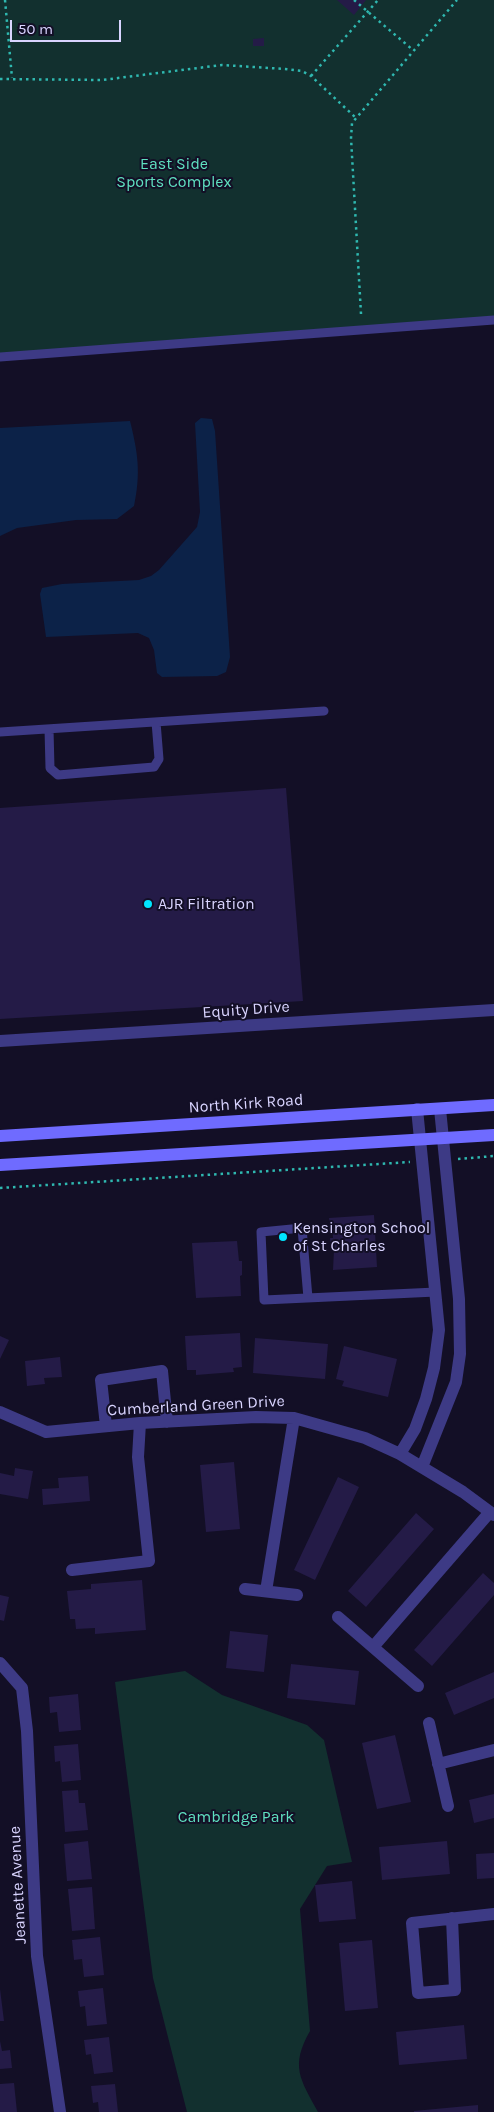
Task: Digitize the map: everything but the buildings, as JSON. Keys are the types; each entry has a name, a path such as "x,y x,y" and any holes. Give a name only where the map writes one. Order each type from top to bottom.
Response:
{"main road":[{"name":"North Kirk Road","path":"0,1136 494,1105"},
{"path":"0,1165 494,1135"}],"street":[{"name":"Equity Drive","path":"0,1041 494,1010"},
{"path":"400,1454 415,1429 434,1368 438,1330 436,1292 417,1109"},
{"path":"422,1466 456,1382 460,1354 459,1300 443,1160 440,1109"},
{"path":"106,1426 101,1380 162,1371 166,1422"},
{"name":"Cumberland Green Drive","path":"0,1412 46,1432 140,1423 256,1417 294,1418 365,1438 400,1454 422,1466 492,1513"},
{"path":"266,1591 294,1418"},
{"path":"72,1570 149,1561 138,1457 140,1423"},
{"path":"373,1647 492,1513"},
{"path":"245,1589 297,1595"},
{"path":"338,1617 418,1686"},
{"name":"Jeanette Avenue","path":"0,1663 22,1688 27,1731 37,1956 60,2112"},
{"path":"429,1723 448,1806"},
{"path":"438,1764 494,1750"},
{"path":"452,1918 455,1990 418,1993 412,1922 452,1918 494,1914"}],"lane":[{"path":"0,357 494,320"},
{"path":"0,732 324,711"},
{"path":"49,729 50,768 58,775 154,767 158,759 156,722"},
{"path":"308,1298 302,1228 261,1232 264,1300 308,1298 436,1292"}],"path":[{"path":"6,0 12,78"},
{"path":"354,0 413,50"},
{"path":"311,76 378,0"},
{"path":"361,314 351,138 352,123 355,117 457,0"},
{"path":"0,78 102,80 222,65 285,69 302,71 311,76 355,117"},
{"path":"443,1160 494,1156"},
{"path":"0,1188 422,1161"}],"green space":[{"name":"East Side Sports Complex","path":"0,0 494,0 494,322 0,360"},
{"name":"Cambridge Park","path":"185,1671 222,1695 307,1725 324,1740 352,1862 327,1866 300,1909 310,2031 300,2054 299,2063 302,2081 318,2112 187,2112 153,1978 115,1682"}],"water":[{"path":"201,418 212,419 215,431 230,657 226,672 217,676 162,677 157,673 154,650 149,638 138,633 46,637 40,594 42,588 62,584 139,580 151,576 159,570 197,527 200,512 195,423"},
{"path":"130,421 138,463 134,506 117,519 76,520 17,528 0,536 0,428"}],"place":[{"name":"AJR Filtration","path":"148,904"},
{"name":"Kensington School of St Charles","path":"283,1237"}]}
